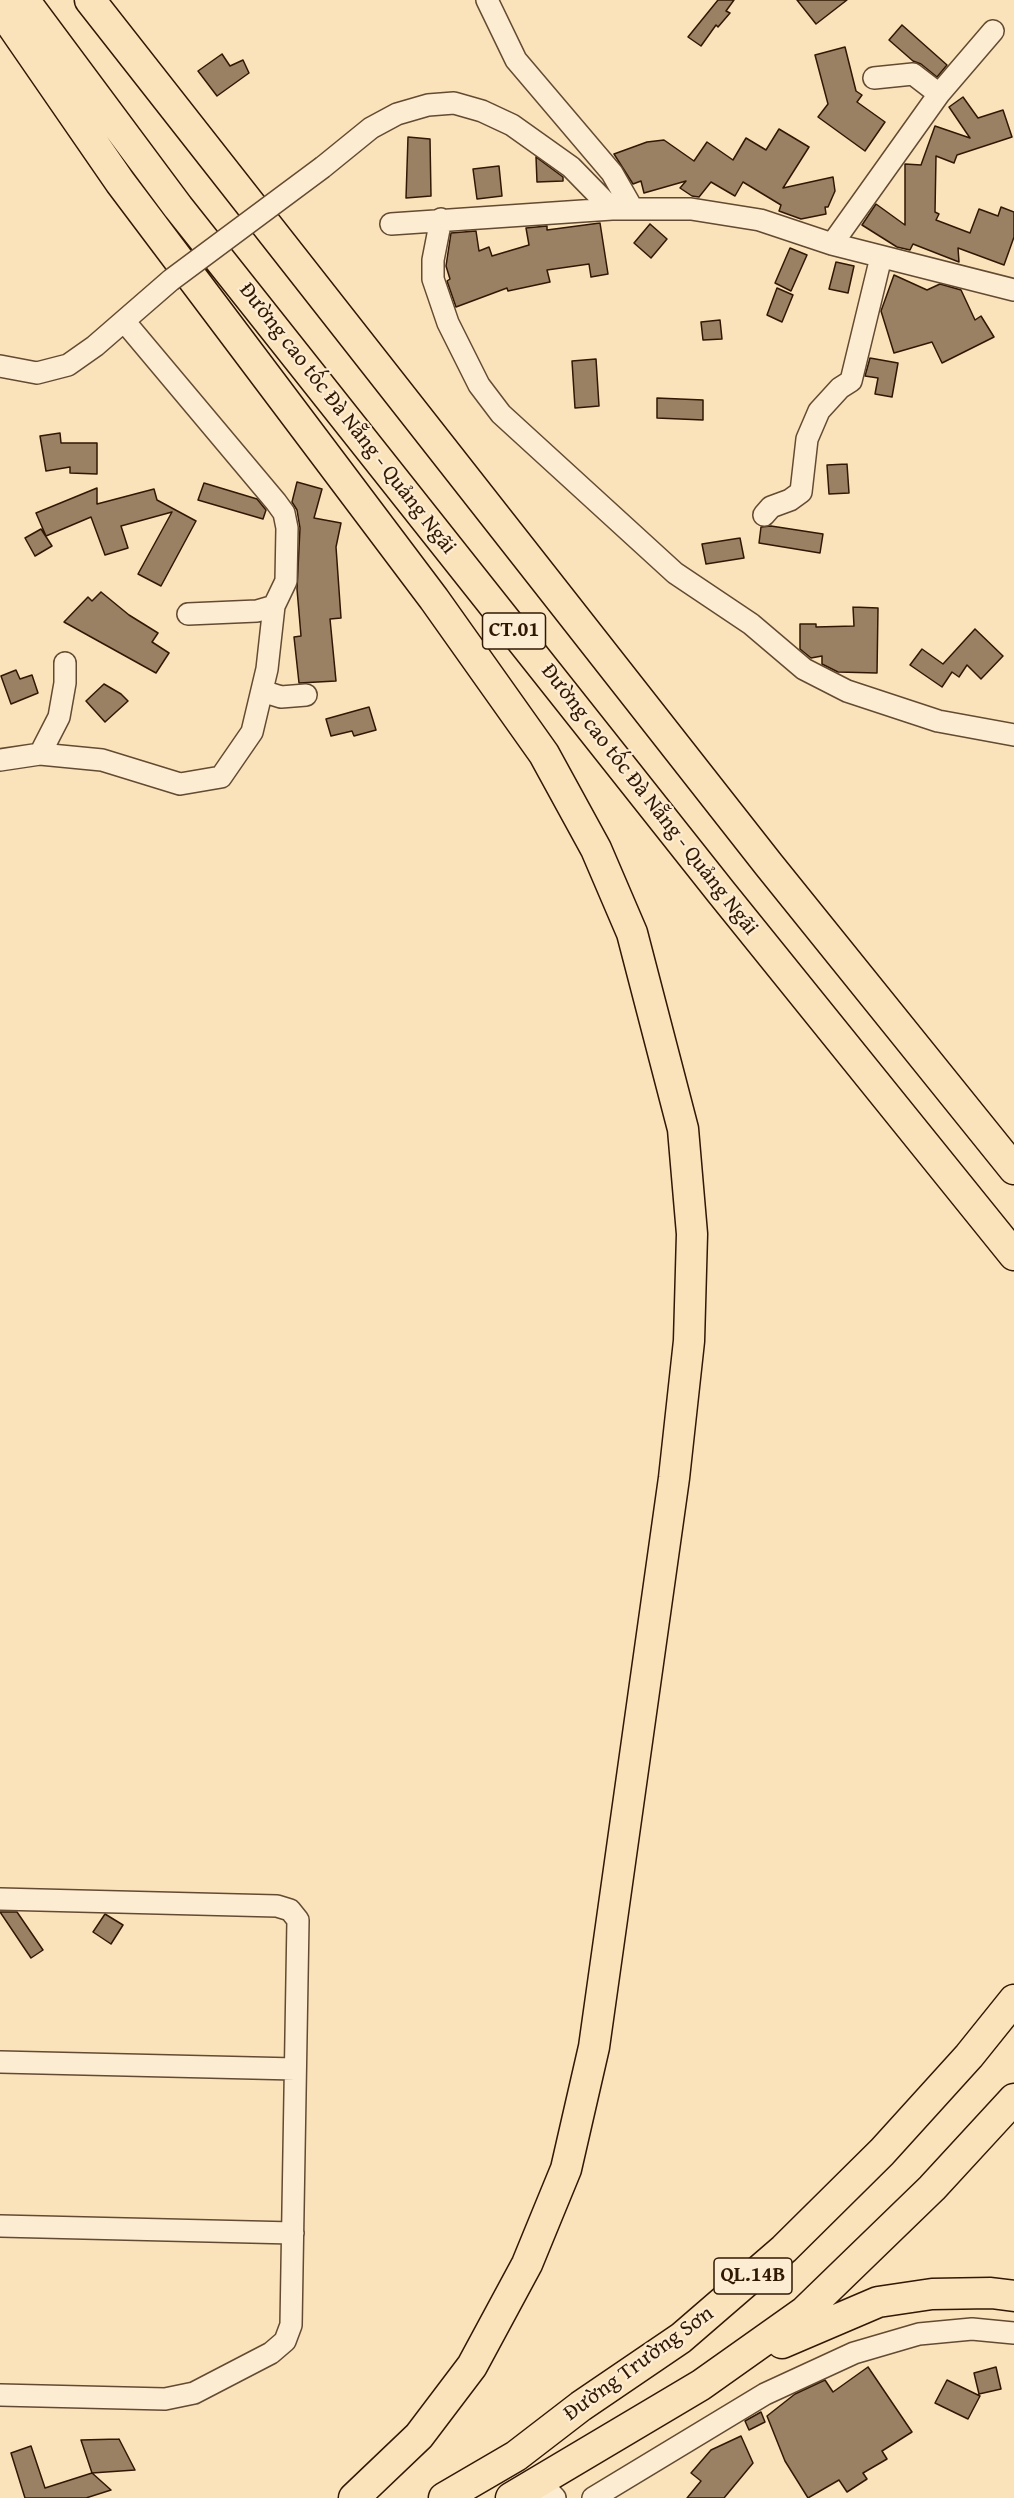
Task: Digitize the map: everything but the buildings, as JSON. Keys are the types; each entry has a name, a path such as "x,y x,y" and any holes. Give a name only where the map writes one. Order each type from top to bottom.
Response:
{"highway":[{"name":"Đường cao tốc Đà Nẵng - Quảng Ngãi","path":"24,0 178,207 721,892 1014,1255"},
{"name":"CT.01","path":"90,0 769,865 1014,1169"},
{"path":"0,8 120,182 434,599 544,754 596,849 632,933 683,1129 692,1234 692,1270 689,1341 674,1478 594,2047 566,2169 527,2264 472,2366 418,2436 354,2498"},
{"name":"Đường Trường Sơn","path":"444,2498 516,2456 581,2406 681,2338 784,2249 882,2152 969,2056 1014,2000"},
{"name":"Đường Trường Sơn","path":"512,2498 547,2489 804,2312 932,2188 1014,2099"},
{"path":"547,2489 791,2338 878,2302 932,2294 991,2293 1014,2296"}],"street":[{"path":"487,0 516,60 612,173 622,209"},
{"path":"832,244 939,94 993,31"},
{"path":"874,78 913,74 939,94"},
{"path":"0,366 37,373 68,365 171,280 370,128 397,114 428,105 454,103 482,111 512,125 571,167 622,209"},
{"path":"391,224 622,209 691,209 760,220 832,244 1014,290"},
{"path":"441,219 433,261 435,289 448,323 479,386 501,414 675,573 751,624 804,669 847,692 938,721 1014,735"},
{"path":"764,515 771,507 790,500 801,492 807,439 819,411 840,388 851,381 881,257"},
{"path":"0,760 40,754 102,760 180,784 221,777 252,732 267,669 274,606 286,581 287,528 284,513 124,321"},
{"path":"188,614 257,611 274,606"},
{"path":"40,754 59,717 65,683 65,663"},
{"path":"262,691 281,697 306,695"},
{"path":"0,1899 277,1906 290,1910 298,1920 291,2325 285,2341 271,2353 194,2393 165,2399 0,2395"},
{"path":"0,2062 295,2069"},
{"path":"0,2226 293,2233"},
{"path":"593,2498 765,2394 854,2353 919,2334 972,2329 1014,2333"}]}
